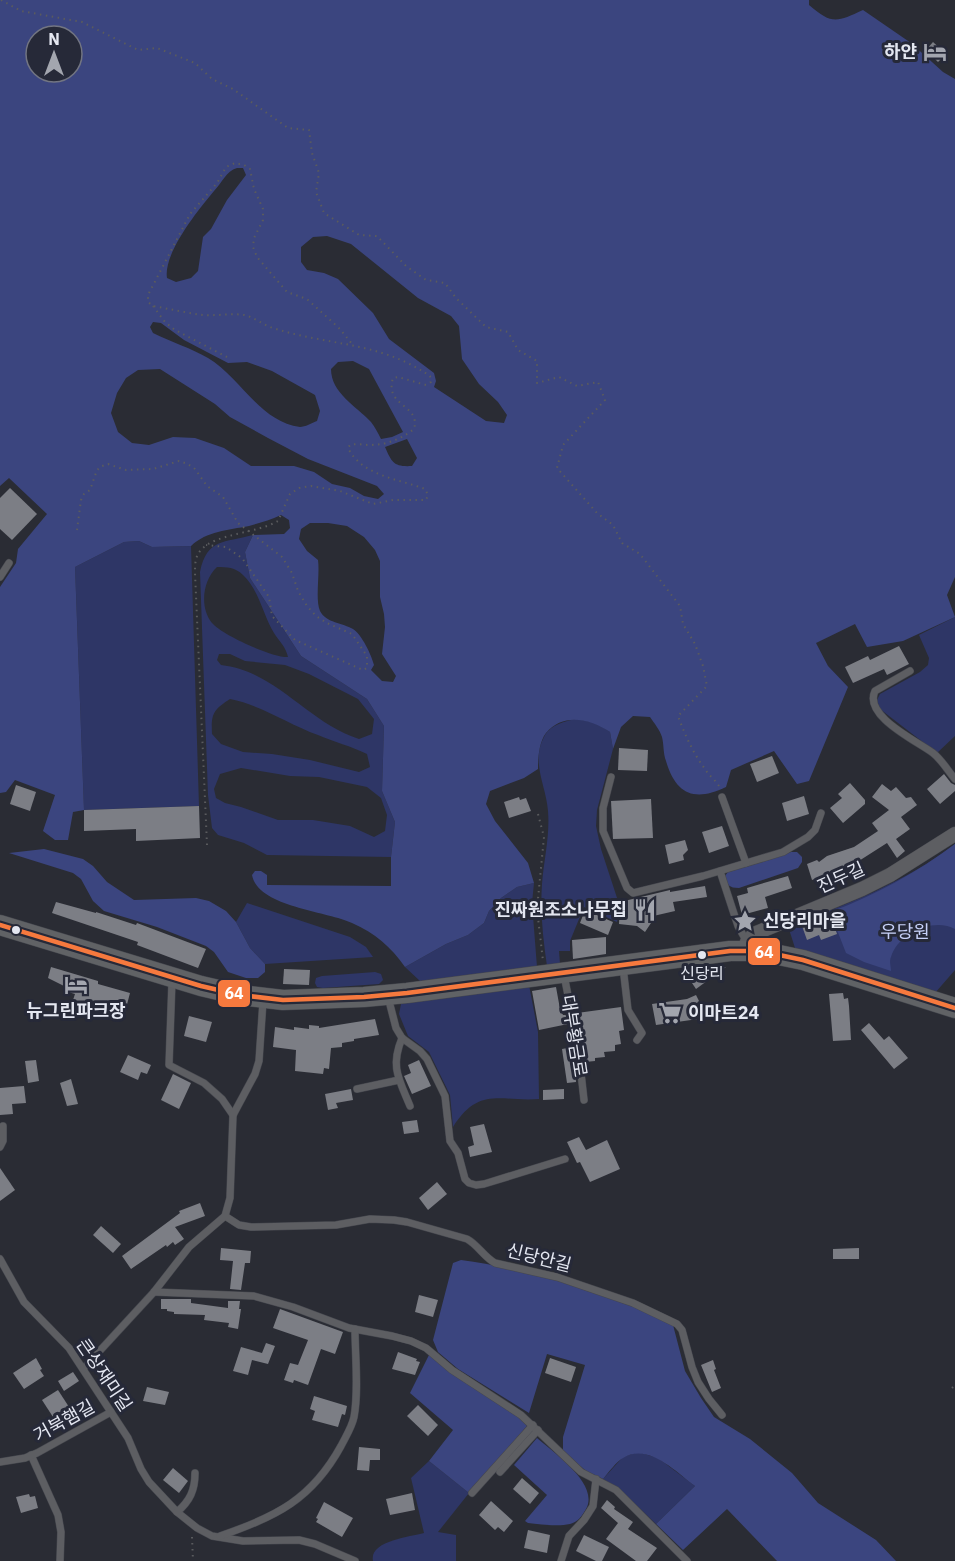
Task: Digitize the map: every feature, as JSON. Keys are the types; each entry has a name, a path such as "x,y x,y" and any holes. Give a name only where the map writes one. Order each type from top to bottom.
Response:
{"main road":[{"name":"대부황금로","path":"0,925 221,991 263,998 308,1000 388,995 555,974 745,946 803,960 955,1008"}],"street":[{"name":"진두길","path":"745,946 754,934 862,889 890,875 955,834"}],"lane":[{"path":"0,577 9,563"},
{"path":"910,671 874,691 873,700 878,713 933,753 955,779"},
{"path":"611,777 603,808 603,831 629,891 639,892 783,852 808,837 815,830 821,813"},
{"path":"722,797 746,863"},
{"path":"720,871 745,946"},
{"path":"622,964 628,1010 642,1033 637,1040"},
{"name":"대부황금로","path":"555,974 578,1046 584,1100"},
{"path":"172,977 169,1065 204,1083 222,1099 233,1115"},
{"path":"388,995 396,1028 402,1038 427,1059 437,1078 447,1103 450,1142 458,1153 462,1171 469,1183 484,1184 566,1159"},
{"path":"83,1369 154,1292 189,1247 225,1216 230,1198 233,1115 260,1061 263,998"},
{"path":"402,1038 395,1060 395,1071 410,1106"},
{"path":"357,1089 399,1080"},
{"path":"0,1148 3,1141 3,1126"},
{"name":"신당안길","path":"225,1216 239,1225 250,1227 336,1225 370,1219 407,1222 467,1239 495,1263 557,1277 633,1303 671,1320 682,1330 698,1382 722,1415"},
{"name":"큰상재미길","path":"0,1259 29,1310 61,1339 83,1369 128,1438 149,1482 177,1512 212,1536 243,1541 299,1540 315,1544 355,1561"},
{"path":"154,1292 254,1296 355,1329 411,1341 426,1348 452,1370 502,1401 535,1427 581,1472 616,1490 687,1561"},
{"path":"218,1537 290,1505 309,1490 327,1470 350,1429 355,1414 355,1329"},
{"name":"거북햄길","path":"0,1462 31,1455 111,1412"},
{"path":"500,1472 535,1427"},
{"path":"472,1493 535,1427"},
{"name":"거북햄길","path":"31,1455 58,1515 61,1532 60,1561"},
{"path":"177,1512 190,1499 195,1473"},
{"path":"561,1561 569,1536 584,1521 592,1506 596,1479"}],"path":[{"path":"1,0 21,11 82,22 138,50 157,48 195,63 212,79 233,89 288,128 309,130 312,153 319,173 316,192 324,213 358,235 377,236 406,266 426,280 445,283 456,298 486,327 508,332 518,350 537,361 537,383 559,377 577,386 598,382 605,400 563,445 557,468 597,513 613,525 622,543 640,554 680,606 683,624 703,666 707,686 678,716 685,735 705,770 719,785 722,797"},
{"path":"227,357 175,330 148,302 148,295 190,214 217,183 226,167 235,163 250,169 263,209 263,220 253,247 257,256 287,292 307,299 340,329 352,344"},
{"path":"153,306 201,315 248,316 273,328 352,344 396,358 430,376 431,381 426,385 398,376 393,378 396,398 416,415 414,429 394,441 368,445 350,444 348,448 351,454 371,471 425,489 428,495 426,500 400,500 374,504 340,491 311,486 298,488 285,501 278,521 270,526 206,545 197,555 195,573 207,845"},
{"path":"77,530 81,500 90,490 97,470 102,466 108,464 126,470 153,469 179,461 195,469 207,486 223,497 238,523 282,557 292,573 306,606 327,623 352,634 366,656 368,668 363,670 295,640 272,616 269,597 242,558 225,547 206,545"},
{"path":"538,814 544,837 537,909 541,951 555,974"},
{"path":"192,1523 193,1561"}],"green space":[{"path":"0,0 809,0 809,5 829,19 841,19 863,10 911,43 943,72 955,79 955,577 947,595 955,617 903,641 867,647 855,624 816,643 828,666 848,687 809,781 797,784 774,751 731,770 726,787 715,792 696,794 681,788 675,782 665,758 661,734 650,717 633,716 621,727 613,749 610,732 602,727 577,720 560,722 553,726 542,741 538,769 524,778 490,791 486,804 495,821 528,863 534,883 517,887 501,898 489,911 484,923 468,935 446,944 405,967 388,947 368,931 352,923 279,901 257,886 252,875 255,871 261,871 267,875 267,885 391,886 391,857 395,822 382,791 384,726 367,699 301,656 250,578 245,552 253,535 284,534 290,528 289,520 281,515 249,526 211,534 191,546 152,547 139,541 124,542 75,567 84,810 73,812 68,840 55,840 43,831 55,795 15,780 6,792 0,793 0,587 16,563 18,549 47,514 9,478 0,486","holes":["237,168 243,168 246,175 227,200 211,229 203,237 198,271 191,278 176,282 167,278 171,256 183,232 224,178","327,236 351,244 418,298 451,316 459,326 462,359 479,384 498,402 507,415 504,423 486,421 434,387 436,381 434,373 389,339 373,313 338,279 324,273 307,270 301,262 301,247 313,237","153,322 161,323 184,340 228,363 247,362 272,371 315,395 320,411 317,421 300,427 273,417 219,366 195,351 153,333 150,327","353,361 369,369 403,432 381,439 371,422 345,398 335,385 331,369 338,362","160,369 215,404 230,417 308,459 377,486 384,494 378,499 364,496 350,488 332,484 314,472 294,466 251,466 224,448 195,438 173,437 149,445 132,443 118,432 111,413 117,393 126,378 138,370","407,439 417,458 412,466 397,465 385,447","310,523 347,526 364,537 375,550 380,561 380,597 385,627 382,654 396,676 393,682 382,681 371,670 374,665 371,656 363,640 353,629 326,618 320,611 318,560 307,551 299,539 301,529"]},
{"path":"253,535 245,552 250,578 301,656 367,699 384,726 382,791 395,822 391,857 267,855 244,843 218,835 212,828 208,795 200,572 203,561 212,547 225,541","holes":["217,567 231,568 240,572 257,595 270,626 288,657 271,654 248,645 226,634 212,623 204,602 206,586 212,572","219,654 230,654 245,661 285,665 309,674 358,699 374,719 372,734 359,739 341,731 324,722 259,677 241,669 221,665 217,660","230,699 253,706 307,731 361,751 367,754 370,767 359,772 310,760 243,752 221,744 212,734 212,722 214,713","241,768 290,776 319,777 367,787 381,798 387,815 385,831 374,837 350,826 313,820 278,820 225,803 216,798 214,789 220,774"]},
{"path":"139,541 152,547 191,546 199,806 84,810 75,567 124,542"},
{"path":"955,617 955,736 937,753 880,709 877,700 880,694 920,672 928,665 929,658 919,635"},
{"path":"576,719 597,723 610,732 613,749 597,810 596,826 620,907 617,922 584,907 570,941 570,951 559,951 560,964 547,966 541,905 548,820 539,754 545,735 551,729"},
{"name":"우당원","path":"955,844 955,970 935,993 795,948 788,926 832,910 896,881"},
{"path":"955,844 955,929 947,926 927,926 909,934 895,948 890,959 891,971 846,953 830,912 863,899 895,882"},
{"path":"44,849 83,859 93,866 107,882 134,900 196,898 209,901 226,911 236,922 250,948 265,964 265,972 258,978 246,978 228,972 214,952 206,946 157,927 104,911 93,901 81,879 73,873 9,853"},
{"path":"797,852 802,857 798,868 739,888 731,887 727,882 725,876 728,872"},
{"path":"534,883 532,903 537,967 420,981 405,967 446,944 468,935 484,923 489,911 501,898 517,887"},
{"path":"247,903 350,937 366,947 373,957 265,964 250,948 236,922"},
{"path":"375,972 381,974 383,980 379,984 323,988 317,987 315,983 316,978 322,976"},
{"path":"529,985 538,1032 539,1099 502,1098 481,1101 463,1114 453,1127 450,1095 429,1052 408,1036 399,1014 401,1004"},
{"path":"461,1260 515,1270 576,1286 634,1307 673,1325 685,1371 714,1417 750,1439 792,1473 818,1503 876,1540 896,1561 777,1561 727,1509 683,1550 656,1524 695,1486 652,1456 632,1454 623,1458 603,1479 586,1471 563,1451 563,1437 585,1365 547,1354 529,1413 458,1369 438,1352 433,1340 453,1263"},
{"path":"429,1355 508,1408 528,1425 469,1493 429,1461 453,1430 410,1393"},
{"path":"537,1438 573,1469 586,1489 589,1499 586,1509 573,1523 554,1525 525,1521 547,1495 514,1465"},
{"path":"638,1452 658,1458 695,1486 656,1524 629,1498 603,1479 623,1457"},
{"path":"429,1461 469,1493 438,1532 456,1535 456,1561 373,1561 373,1554 383,1544 424,1533 411,1478"}],"building":[{"path":"933,42 946,54 938,62 926,50"},
{"path":"10,488 37,514 12,540 0,529 0,498"},
{"path":"899,646 909,664 887,675 884,669 853,683 845,667 868,656 870,660"},
{"path":"619,748 648,750 647,771 618,770"},
{"path":"772,756 779,773 757,782 750,764"},
{"path":"944,774 955,785 955,791 940,804 927,789"},
{"path":"850,783 865,800 865,804 843,823 830,808 842,798 838,794"},
{"path":"882,784 891,791 896,787 906,798 911,797 917,805 901,817 910,829 896,839 905,851 897,858 887,843 851,866 812,880 807,864 817,860 819,862 827,856 854,847 878,831 872,823 889,810 872,797"},
{"path":"16,785 36,792 30,811 10,804"},
{"path":"804,796 809,814 787,821 782,803"},
{"path":"519,797 520,800 526,798 531,811 509,818 504,802"},
{"path":"651,799 653,838 613,839 611,801"},
{"path":"199,806 200,838 136,841 136,829 84,831 84,810"},
{"path":"722,826 729,846 709,853 702,832"},
{"path":"685,840 688,850 683,855 684,860 669,864 665,845"},
{"path":"788,876 792,888 765,897 768,908 742,915 737,896 748,893 747,888"},
{"path":"705,886 707,897 673,902 675,911 649,917 651,923 645,932 637,926 619,924 620,902 670,890 670,892"},
{"path":"56,902 136,925 137,923 206,949 198,968 137,945 138,942 52,913"},
{"path":"585,910 613,922 608,935 580,923"},
{"path":"831,916 837,934 821,940 819,935 807,940 802,926"},
{"path":"606,937 606,954 573,959 572,940"},
{"path":"51,967 130,993 124,1016 73,1000 75,994 65,991 66,987 48,978"},
{"path":"726,967 696,989 688,977"},
{"path":"284,969 310,970 309,985 283,984"},
{"path":"556,987 560,1009 563,1015 566,1015 568,1024 539,1030 532,991"},
{"path":"843,993 844,999 848,998 851,1040 833,1041 829,994"},
{"path":"696,995 700,1003 696,1005 698,1019 656,1025 652,1004 687,999"},
{"path":"621,1007 624,1030 619,1031 621,1044 615,1045 615,1051 604,1052 605,1057 585,1062 577,1013"},
{"path":"189,1016 212,1022 206,1042 184,1036"},
{"path":"375,1019 379,1035 354,1039 354,1041 342,1043 342,1047 331,1048 329,1069 324,1068 323,1074 295,1071 296,1050 273,1047 275,1027 294,1030 294,1027 309,1029 309,1025 319,1026 319,1028"},
{"path":"869,1023 884,1040 889,1036 908,1058 894,1069 861,1030"},
{"path":"573,1047 576,1082 567,1083 562,1049"},
{"path":"128,1055 151,1065 147,1074 141,1072 138,1080 120,1072"},
{"path":"36,1060 39,1081 28,1083 25,1061"},
{"path":"419,1060 431,1086 412,1094 404,1076 411,1073 408,1065"},
{"path":"173,1074 191,1083 179,1109 161,1100"},
{"path":"71,1079 78,1104 67,1106 60,1083"},
{"path":"24,1086 26,1103 12,1104 13,1114 0,1115 0,1088"},
{"path":"351,1089 353,1100 336,1103 338,1108 328,1110 325,1094"},
{"path":"564,1089 564,1099 543,1100 543,1090"},
{"path":"417,1120 419,1132 404,1134 402,1122"},
{"path":"484,1124 492,1152 470,1157 468,1147 474,1145 470,1127"},
{"path":"579,1137 586,1150 607,1140 620,1169 590,1182 567,1142"},
{"path":"0,1168 15,1190 0,1201"},
{"path":"437,1182 447,1194 428,1210 419,1198"},
{"path":"200,1203 205,1216 175,1227 184,1239 175,1245 173,1242 167,1247 166,1245 131,1269 122,1256 180,1213 179,1211"},
{"path":"101,1226 121,1244 113,1253 93,1235"},
{"path":"221,1248 251,1251 250,1263 245,1263 241,1290 230,1289 233,1261 220,1260"},
{"path":"859,1248 859,1259 833,1259 833,1249"},
{"path":"419,1295 438,1300 433,1317 415,1312"},
{"path":"161,1299 191,1299 191,1303 228,1308 228,1301 240,1301 238,1329 228,1327 229,1323 204,1320 205,1315 174,1314 167,1309 161,1309"},
{"path":"280,1309 343,1332 335,1354 321,1349 308,1385 294,1380 293,1383 284,1380 290,1363 298,1365 308,1340 273,1328"},
{"path":"266,1343 275,1346 268,1364 252,1360 248,1375 233,1371 241,1347 262,1353"},
{"path":"398,1352 420,1362 415,1375 392,1369"},
{"path":"36,1358 44,1376 24,1389 13,1373"},
{"path":"550,1358 576,1367 571,1382 545,1373"},
{"path":"713,1360 721,1388 712,1392 701,1365"},
{"path":"73,1372 79,1381 64,1391 58,1381"},
{"path":"147,1387 169,1392 165,1405 143,1401"},
{"path":"58,1390 69,1407 53,1417 42,1400"},
{"path":"314,1396 347,1406 338,1427 312,1420 315,1411 310,1409"},
{"path":"418,1405 438,1425 428,1436 407,1416"},
{"path":"359,1447 380,1449 380,1460 370,1460 369,1471 357,1470"},
{"path":"173,1468 188,1481 179,1493 163,1480"},
{"path":"522,1478 539,1493 530,1504 513,1489"},
{"path":"412,1493 415,1510 390,1515 386,1499"},
{"path":"29,1494 30,1497 35,1496 38,1508 21,1513 16,1497"},
{"path":"607,1500 615,1507 614,1509 633,1522 628,1529 657,1548 647,1561 636,1561 606,1539 618,1523 601,1508"},
{"path":"491,1501 513,1521 504,1532 498,1527 495,1530 479,1515"},
{"path":"324,1502 353,1518 342,1537 316,1522"},
{"path":"528,1530 550,1535 547,1553 524,1548"},
{"path":"584,1535 609,1547 602,1561 596,1561 576,1551"}],"transit line":[{"name":"64","path":"0,925 201,986 240,995 283,1000 407,993 730,951 760,951 803,960 955,1008"}],"place":[{"name":"하얀","path":"935,52"},
{"name":"진짜원조소나무집","path":"645,910"},
{"name":"신당리마을","path":"745,921"},
{"name":"신당리","path":"702,955"},
{"name":"뉴그린파크장","path":"76,985"},
{"name":"이마트24","path":"670,1013"}]}
